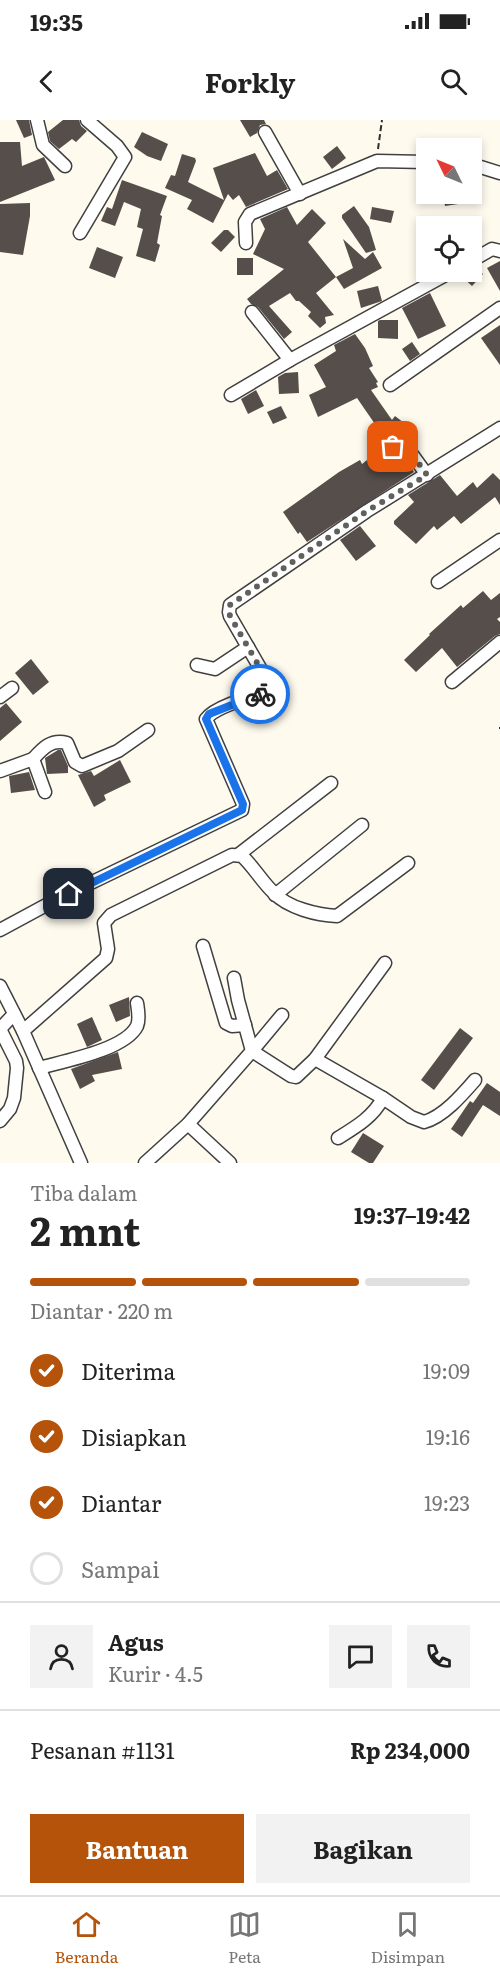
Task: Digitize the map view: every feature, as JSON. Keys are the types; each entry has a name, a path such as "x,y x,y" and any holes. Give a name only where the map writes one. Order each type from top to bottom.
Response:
{"street":[{"path":"37,120 43,146 65,166"},
{"path":"80,233 125,156 87,120"},
{"path":"265,132 300,194"},
{"path":"246,243 245,222 250,214 377,161 416,162"},
{"path":"482,167 500,173"},
{"path":"482,255 492,249 500,251"},
{"path":"231,395 433,282"},
{"path":"390,385 500,308"},
{"path":"252,312 290,360"},
{"path":"0,930 50,903 242,810 243,804 206,719 209,714 271,690 271,685 230,616 230,605 367,511 500,428"},
{"path":"382,445 393,447 403,442 427,475"},
{"path":"438,582 500,540"},
{"path":"452,681 500,642"},
{"path":"197,665 215,669 248,647"},
{"path":"0,697 12,688"},
{"path":"0,771 33,759 44,747 60,741 66,743 75,762 82,766 118,751 148,730"},
{"path":"33,759 45,792"},
{"path":"238,855 331,783"},
{"path":"275,895 362,825"},
{"path":"23,1031 106,958 108,949 104,923 111,915 232,855 245,859 275,895 291,905 337,916 408,863"},
{"path":"202,945 226,1023 232,1026 245,1025"},
{"path":"234,978 252,1051 293,1077 315,1059 386,963"},
{"path":"0,986 23,1031 81,1163"},
{"path":"39,1068 114,1045 127,1038 139,1020 137,1003"},
{"path":"0,1121 10,1110 12,1104 17,1068 16,1061 0,1029 14,1014"},
{"path":"145,1163 188,1124 282,1015"},
{"path":"315,1059 411,1117 424,1122 434,1118 465,1092 475,1080"},
{"path":"338,1138 360,1125 377,1109 383,1098"},
{"path":"188,1124 230,1163"}],"path":[{"path":"377,161 382,120"}],"building":[{"path":"16,120 29,120 32,135 24,138"},
{"path":"63,120 79,120 81,126 87,131 76,142 72,139 59,149 50,141 48,132"},
{"path":"240,120 264,120 266,124 260,125 257,133 250,137"},
{"path":"142,132 168,144 161,161 147,156 134,147"},
{"path":"0,142 20,142 22,166 44,157 55,180 0,202"},
{"path":"337,146 346,158 332,169 323,157"},
{"path":"255,153 267,176 277,170 288,189 246,207 239,195 233,200 228,194 213,223 187,209 192,200 165,188 171,175 175,176 182,154 195,158 196,161 188,182 224,200 213,168"},
{"path":"122,180 167,196 160,215 162,216 157,243 160,245 155,262 136,256 143,229 137,227 141,209 124,202 115,226 101,221 107,207 112,209"},
{"path":"30,203 23,255 0,252 0,204"},
{"path":"354,206 369,227 376,250 366,253 342,218 342,215"},
{"path":"287,207 297,225 312,209 326,223 308,242 336,277 316,293 334,315 325,317 326,323 320,328 308,316 311,312 296,301 290,293 269,306 292,332 284,339 258,307 247,299 284,269 253,254 265,229 260,219"},
{"path":"372,207 394,211 391,223 370,219"},
{"path":"224,230 228,230 235,237 221,252 211,243"},
{"path":"343,239 365,259 373,252 382,268 344,289 336,277 353,268"},
{"path":"97,247 123,257 115,278 89,268"},
{"path":"237,258 253,258 253,275 237,275"},
{"path":"500,261 500,291 487,268"},
{"path":"378,286 382,301 361,308 357,291"},
{"path":"430,293 446,326 418,339 402,308"},
{"path":"398,320 398,339 378,338 378,321"},
{"path":"500,325 500,365 481,338"},
{"path":"355,334 365,348 373,366 369,368 378,382 376,383 378,387 371,390 392,420 395,416 408,426 402,434 391,438 377,427 357,398 318,417 309,395 326,387 314,365 336,351 334,345"},
{"path":"412,342 420,354 410,361 402,349"},
{"path":"298,372 299,393 279,394 278,377 285,373"},
{"path":"256,390 264,406 248,414 241,399"},
{"path":"281,406 287,418 273,424 267,412"},
{"path":"377,452 392,455 400,452 414,472 307,542 300,532 298,534 283,512 339,472 360,460 362,464"},
{"path":"493,473 500,480 500,505 495,497 461,524 454,516 437,530 434,526 416,544 394,524 394,521 414,502 408,495 440,475 457,496 473,482 477,488"},
{"path":"360,526 376,546 356,561 340,540"},
{"path":"483,591 491,600 500,593 500,617 497,619 500,622 500,634 457,667 442,648 416,672 404,660 461,605 463,608"},
{"path":"31,659 49,682 33,695 15,673"},
{"path":"6,703 22,722 0,741 0,708"},
{"path":"61,750 68,766 68,773 47,774 45,758"},
{"path":"120,760 131,782 104,795 106,800 94,807 78,775 91,771 94,776"},
{"path":"29,772 35,790 11,793 9,776"},
{"path":"129,997 130,1016 116,1022 109,1005"},
{"path":"92,1017 102,1040 87,1047 77,1024"},
{"path":"460,1028 473,1038 434,1090 421,1080"},
{"path":"118,1052 122,1069 92,1075 95,1081 80,1089 71,1069"},
{"path":"487,1083 500,1092 500,1116 483,1105 462,1137 451,1129 470,1101 473,1103"},
{"path":"363,1133 384,1146 373,1163 351,1152"}],"way so far":[{"path":"260,694 270,691 271,687 230,616 230,605 367,511 427,475 403,442 393,447"}],"route":[{"path":"69,894 242,810 243,804 206,717 260,694"}]}
